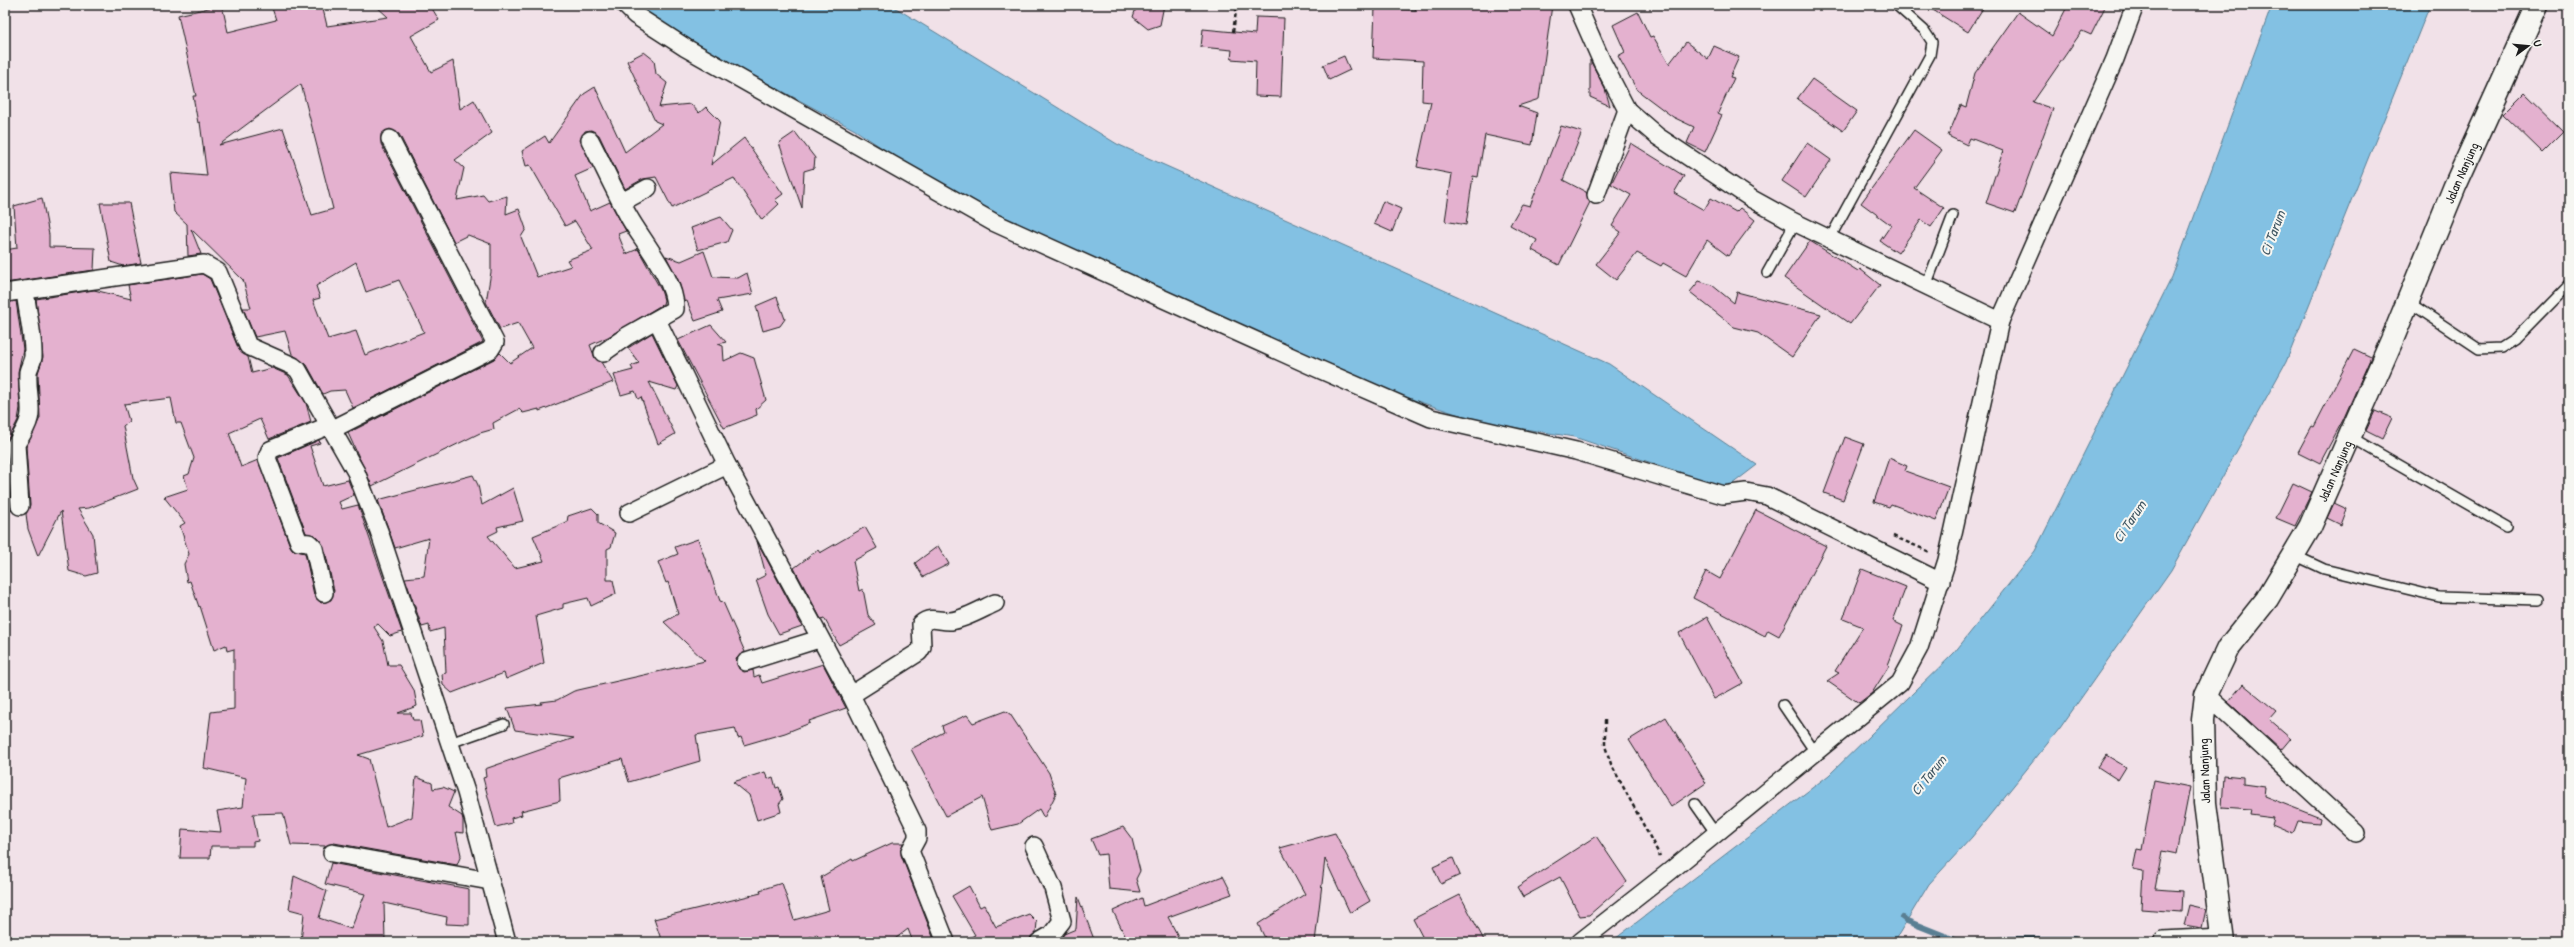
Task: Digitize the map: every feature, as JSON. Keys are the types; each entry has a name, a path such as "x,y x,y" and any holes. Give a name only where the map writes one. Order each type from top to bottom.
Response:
{"main road":[{"name":"Jalan Nanjung","path":"2223,939 2205,803 2203,720 2206,695 2228,648 2267,599 2310,526 2455,186 2537,5"}],"street":[{"path":"625,5 635,15 686,48 992,222 1314,367 1431,418 1576,451 1723,495 1746,492 1767,496 1941,582"},
{"path":"1577,5 1602,62 1627,110 1657,136 1752,199 1792,221 2000,321"},
{"path":"1580,942 1716,834 1900,683 1919,648 1941,582 2000,321 2115,59 2135,5"},
{"path":"1596,195 1627,110"},
{"path":"324,593 314,548 309,543 299,542 267,458 270,450 332,427 490,350 495,342 390,139"},
{"path":"590,140 675,299 675,309 626,336 603,353"},
{"path":"622,202 648,188"},
{"path":"5,293 204,264 218,272 248,346 293,366 332,427 356,472 379,531 450,743 507,942"},
{"path":"20,506 16,444 26,432 32,410 28,372 33,357 25,290"},
{"path":"657,320 727,465 819,639 852,695 917,831 917,838 910,851 946,942"},
{"path":"629,513 727,465"},
{"path":"852,695 919,652 922,646 921,624 925,620 932,618 952,621 995,603"},
{"path":"746,662 819,639"},
{"path":"2206,695 2356,834"},
{"path":"1034,846 1053,888 1062,921 1051,935 1039,942"},
{"path":"332,852 490,881"},
{"path":"2163,940 2223,939"}],"lane":[{"path":"1830,238 1930,55 1932,42 1924,30 1896,5"},
{"path":"1926,286 1953,215"},
{"path":"1767,273 1790,232 1792,221"},
{"path":"2407,301 2479,349 2501,348 2515,339 2569,284"},
{"path":"2349,436 2507,527"},
{"path":"2294,555 2324,569 2439,596 2539,600"},
{"path":"1783,705 1815,752"},
{"path":"450,743 504,724"},
{"path":"1695,804 1716,834"}],"path":[{"path":"1233,32 1237,5"},
{"path":"1350,5 1357,8 1373,7 1376,5"},
{"path":"1605,720 1606,746 1611,764 1669,872"}],"water":[{"path":"636,5 891,5 1117,144 1609,364 1757,465 1727,488 1574,437 1481,422 1402,396 1060,244 945,190 855,130 707,51"},
{"name":"Ci Tarum","path":"2272,5 2430,5 2286,362 2171,570 2060,728 1972,837 1929,884 1894,942 1611,942 1829,775 1954,653 2035,551 2172,277"}],"building":[{"path":"222,5 228,32 276,20 271,5 322,5 327,26 388,17 375,5 430,5 439,20 411,36 431,72 453,61 460,109 474,100 492,133 455,160 464,168 457,200 483,195 488,201 507,196 506,214 519,209 526,229 521,237 537,277 571,266 567,260 593,250 575,221 565,226 530,165 526,166 522,151 545,136 549,143 584,94 595,87 625,152 662,124 655,121 627,61 644,52 654,60 656,74 667,83 659,107 691,104 699,113 706,107 720,121 711,165 744,138 783,194 775,200 779,204 762,220 734,178 672,208 656,177 643,179 625,189 599,135 591,130 585,131 580,140 593,168 575,176 590,211 610,202 626,231 618,234 626,254 638,249 661,290 664,300 663,304 608,337 590,345 595,358 601,362 613,382 539,411 539,409 523,413 519,409 493,423 494,429 480,433 372,486 348,433 494,359 500,353 510,363 532,348 518,323 500,329 486,302 491,272 491,244 468,235 454,242 399,134 390,129 381,134 381,144 483,342 353,408 345,390 330,391 323,394 307,365 292,354 285,331 255,337 243,308 251,308 243,280 191,229 201,254 188,256 187,224 174,212 170,173 207,176 200,122 198,123 193,96 196,96 178,15","holes":["301,84 333,209 312,215 283,128 219,145","356,262 366,292 399,280 424,332 365,355 356,331 328,339 313,300 320,298 316,286"]},
{"path":"1137,5 1164,5 1160,25 1148,29 1133,17"},
{"path":"1414,5 1552,5 1539,99 1518,106 1537,113 1532,145 1485,135 1478,177 1473,176 1466,225 1445,221 1452,174 1417,167 1431,102 1422,101 1423,61 1373,58 1375,8 1416,10"},
{"path":"1925,5 1985,5 1968,32"},
{"path":"2068,5 2106,5 2091,35 2082,31 2033,102 2053,109 2015,213 1986,203 2003,151 1970,138 1967,145 1948,136 1961,105 1966,107 1975,73 2018,12 2052,36"},
{"path":"1638,12 1650,37 1653,36 1669,64 1686,42 1708,59 1714,46 1739,57 1730,77 1734,78 1718,113 1722,115 1705,152 1687,143 1694,127 1673,117 1637,90 1618,56 1625,52 1613,25"},
{"path":"1256,17 1284,18 1281,97 1255,96 1256,61 1231,59 1232,50 1201,47 1203,29 1255,34"},
{"path":"1344,56 1350,70 1329,80 1323,65"},
{"path":"1590,60 1605,89 1610,106 1590,97"},
{"path":"1812,79 1857,111 1843,131 1797,99"},
{"path":"2524,93 2564,132 2543,153 2503,114"},
{"path":"1561,126 1582,132 1563,180 1586,192 1590,202 1559,265 1532,250 1537,240 1510,225 1522,204 1530,206"},
{"path":"1914,130 1942,150 1914,188 1944,208 1931,227 1921,220 1898,253 1880,241 1891,225 1861,203"},
{"path":"795,132 815,158 814,168 804,171 802,208 779,143"},
{"path":"1631,143 1684,176 1674,193 1704,210 1711,198 1736,212 1740,208 1755,220 1728,256 1707,240 1686,276 1663,263 1661,266 1637,253 1616,280 1596,264 1621,232 1612,226 1631,195 1611,184"},
{"path":"1807,143 1831,160 1806,197 1782,181"},
{"path":"42,198 49,235 49,247 95,248 94,270 5,283 5,250 17,248 14,206"},
{"path":"1383,201 1401,209 1392,232 1374,224"},
{"path":"100,203 129,203 141,263 123,266 111,262"},
{"path":"721,217 732,230 727,242 698,250 691,228"},
{"path":"1810,241 1858,271 1860,269 1880,285 1850,324 1784,278"},
{"path":"704,251 713,277 738,278 747,273 753,294 717,300 722,312 695,321 687,301 684,302 679,282 666,256 681,261"},
{"path":"202,274 210,279 239,350 248,357 252,373 272,368 288,375 306,403 311,422 269,439 260,419 229,433 241,467 258,460 290,546 293,550 305,553 314,595 321,603 331,600 334,591 324,546 316,536 306,533 278,458 319,440 320,443 310,446 323,486 348,480 354,495 339,502 342,509 358,505 402,632 390,636 378,624 374,627 383,641 388,665 399,665 414,690 417,706 398,713 411,713 413,720 420,720 423,736 358,755 369,759 386,827 412,817 416,777 432,783 433,789 443,787 454,792 448,807 462,816 463,820 463,833 456,832 461,855 457,865 334,843 325,846 291,845 283,813 253,814 258,841 253,842 253,846 211,846 210,858 180,858 182,829 221,832 217,811 243,807 246,778 204,768 211,712 234,709 234,649 227,651 226,645 214,650 200,606 199,607 190,581 187,582 184,564 189,554 180,526 185,523 164,497 188,489 184,476 189,474 194,458 181,423 176,423 171,398 124,404 129,421 123,426 133,478 138,489 89,508 78,509 93,534 97,573 86,576 69,571 61,511 38,556 28,529 26,514 30,505 26,447 40,418 38,373 43,357 36,299 94,290 131,299 128,285"},
{"path":"1699,281 1712,285 1734,303 1737,292 1821,314 1792,357 1758,333 1734,327 1690,292"},
{"path":"777,297 785,319 780,326 763,331 756,306"},
{"path":"16,301 23,349 18,372 20,408 18,420 6,444 11,509 5,510 5,303"},
{"path":"711,325 726,342 718,344 723,346 724,361 741,353 754,358 766,400 756,409 757,415 724,428 678,340"},
{"path":"652,333 678,386 676,390 649,382 675,434 658,444 641,397 638,399 635,391 621,395 614,375 633,370 631,366 639,363 628,348"},
{"path":"2354,349 2371,357 2343,420 2320,463 2298,452 2312,426 2314,427"},
{"path":"2375,411 2392,418 2382,439 2366,431"},
{"path":"1845,437 1864,444 1843,500 1824,493"},
{"path":"1889,458 1907,466 1905,471 1949,487 1936,521 1891,504 1889,507 1874,502"},
{"path":"473,475 478,485 482,505 513,488 523,521 497,527 498,531 488,536 515,568 544,561 533,536 567,522 568,516 592,508 598,514 598,523 615,533 611,547 607,549 607,580 613,580 616,594 591,606 588,598 563,604 563,608 536,616 544,663 506,679 504,673 452,693 443,685 442,674 446,673 444,628 430,632 429,625 422,627 405,578 424,576 429,538 395,548 378,500"},
{"path":"2293,483 2312,492 2295,526 2276,518"},
{"path":"2334,503 2347,509 2341,525 2327,518"},
{"path":"1756,510 1826,546 1779,636 1768,630 1765,636 1693,598 1706,571 1720,579"},
{"path":"865,527 877,548 853,561 859,591 863,589 868,615 876,625 839,645 824,618 821,619 794,568 818,550 820,553"},
{"path":"698,539 720,601 723,602 745,652 736,659 739,669 744,672 753,670 754,677 759,675 762,683 823,664 846,708 809,721 810,723 785,733 744,745 741,737 738,738 735,728 696,735 700,761 629,782 622,759 559,778 560,801 521,811 522,815 511,818 512,823 496,827 483,778 486,777 485,769 574,738 515,730 507,708 542,704 541,702 557,700 574,691 705,661 664,622 678,614 668,582 666,583 658,562 678,554 675,547"},
{"path":"757,541 802,626 779,634 768,614 756,580 766,575"},
{"path":"938,546 949,564 923,577 915,563"},
{"path":"1862,569 1906,587 1893,621 1903,626 1888,665 1889,666 1872,693 1859,703 1827,681 1839,673 1835,671 1863,627 1843,619"},
{"path":"1707,617 1743,683 1714,699 1679,633"},
{"path":"2243,684 2276,711 2269,719 2291,738 2281,750 2228,702"},
{"path":"1005,711 1010,714 1049,773 1056,794 1044,818 1039,809 1018,824 992,830 982,797 946,816 911,749 944,732 942,726 967,715 973,723"},
{"path":"1666,717 1706,783 1671,807 1629,740"},
{"path":"2106,755 2126,767 2118,780 2098,767"},
{"path":"765,772 768,779 773,777 776,788 779,787 783,799 779,804 781,812 757,820 749,795 733,782"},
{"path":"2224,775 2243,777 2243,784 2265,787 2264,796 2320,818 2319,823 2298,821 2293,834 2272,825 2274,818 2250,815 2251,810 2222,808"},
{"path":"2154,780 2190,787 2177,854 2162,851 2155,889 2182,891 2181,912 2141,909 2143,871 2133,869 2137,849 2142,850"},
{"path":"1123,827 1132,839 1140,871 1136,879 1140,892 1109,889 1106,854 1098,855 1091,839"},
{"path":"1335,833 1370,901 1350,913 1325,859 1315,942 1267,942 1258,924 1305,894 1280,848"},
{"path":"1596,836 1627,882 1589,915 1580,916 1560,877 1523,897 1517,887"},
{"path":"892,843 903,843 901,855 935,942 913,942 908,929 891,942 819,942 817,934 798,942 662,942 654,919 761,893 760,890 782,883 794,920 829,910 821,877 852,859 853,861"},
{"path":"1453,858 1460,875 1441,884 1433,867"},
{"path":"331,863 469,889 469,925 446,924 447,917 384,903 385,942 301,942 304,913 289,909 294,876 327,891 319,918 351,929 365,894 325,884"},
{"path":"1223,876 1232,894 1168,917 1181,942 1128,942 1113,911 1142,898 1144,906"},
{"path":"969,886 980,907 984,905 996,927 1029,914 1037,922 1036,932 1031,937 1029,942 960,942 975,935 952,896"},
{"path":"1460,895 1485,942 1425,942 1413,919"},
{"path":"1078,897 1095,942 1058,942 1064,934 1076,929"},
{"path":"2189,905 2206,909 2202,928 2184,925"}],"waterway":[{"path":"1902,917 1907,921 1960,942"},
{"path":"1973,942 2009,939 2074,939 2078,942"}]}
